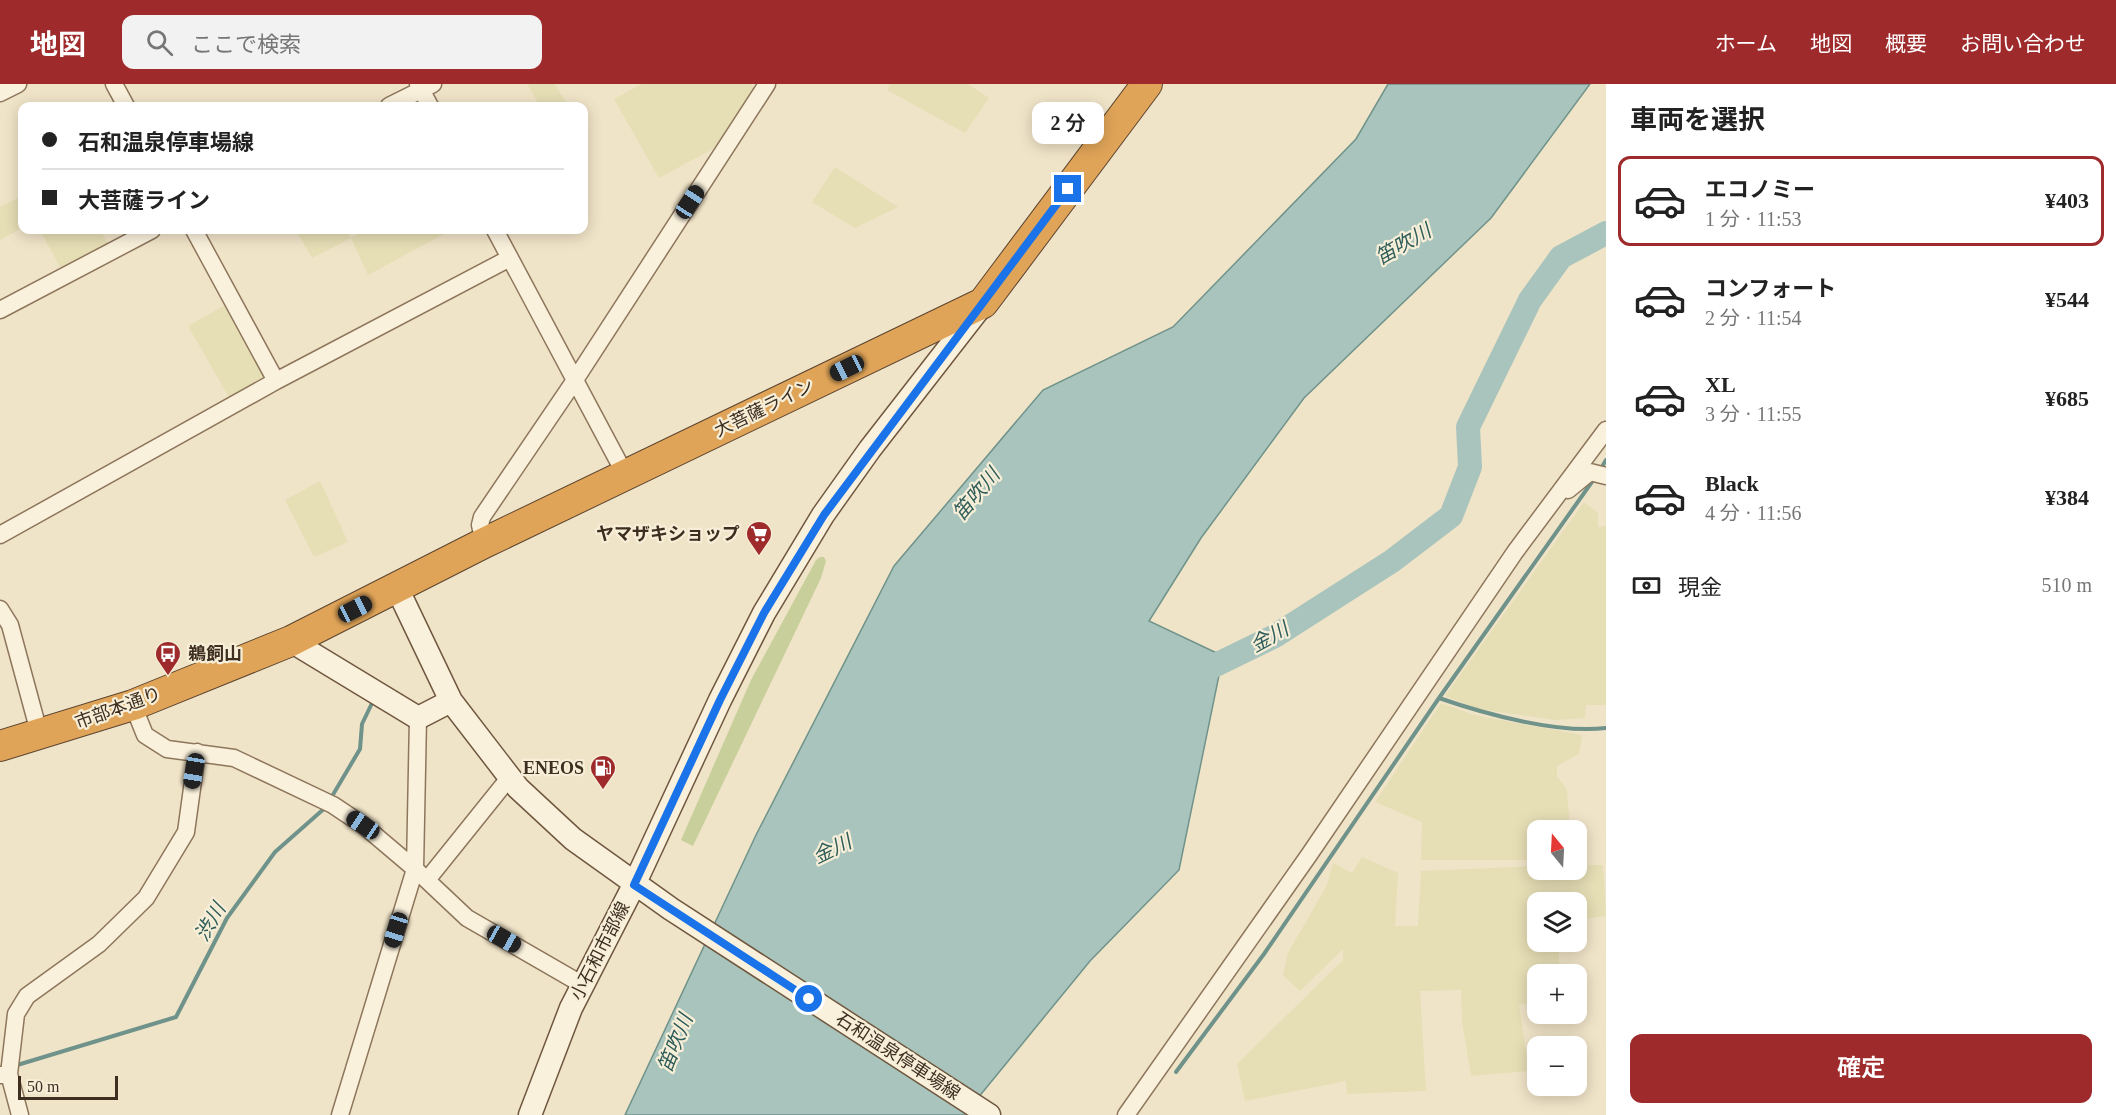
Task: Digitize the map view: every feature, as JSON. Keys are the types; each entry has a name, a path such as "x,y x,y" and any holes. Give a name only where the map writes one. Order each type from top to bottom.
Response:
{"highway":[{"name":"大菩薩ライン","path":"397,588 484,543 983,303 1147,84"},
{"name":"市部本通り","path":"0,746 40,736 133,705 291,641 397,588"}],"main road":[{"name":"小石和市部線","path":"530,1115 583,985 634,885 720,700 764,613 824,515 983,303"},
{"path":"908,339 924,351 930,372"},
{"name":"石和温泉停車場線","path":"397,588 451,701 509,778 573,839 634,885 989,1115"},
{"path":"291,641 418,718 451,701"}],"street":[{"path":"0,93 18,84"},
{"path":"114,84 124,102"},
{"path":"484,543 480,525 482,517 575,380 767,84"},
{"path":"396,102 424,86 429,102"},
{"path":"0,310 144,234"},
{"path":"196,234 276,381"},
{"path":"497,234 626,476"},
{"path":"0,535 276,381 510,258"},
{"path":"1126,1115 1550,503 1606,430"},
{"path":"1550,503 1598,474"},
{"path":"0,609 40,736"},
{"path":"133,705 145,735 167,749 234,758 327,802 363,825 421,874 467,918 583,985"},
{"path":"340,1115 421,874 418,718"},
{"path":"20,1115 7,1072 15,1014 27,996 99,944 146,898 186,832 197,752"},
{"path":"421,874 509,778"}],"shaded area":[{"path":"527,84 555,84 566,102 538,102"},
{"path":"642,84 752,84 756,92 718,146 659,178 614,99"},
{"path":"890,84 968,84 989,98 965,133 887,90"},
{"path":"835,167 898,207 855,228 812,202"},
{"path":"18,198 18,230 0,240 0,207"},
{"path":"42,234 102,234 110,247 62,271"},
{"path":"298,234 348,234 351,238 312,258"},
{"path":"358,234 444,234 368,275 351,238"},
{"path":"227,304 268,379 230,399 188,326"},
{"path":"320,481 348,542 314,557 285,500"},
{"path":"1584,502 1598,513 1598,527 1606,526 1606,705 1586,705 1585,718 1555,720 1478,709 1445,696"},
{"path":"1441,703 1474,715 1582,735 1579,754 1557,766 1557,776 1567,790 1569,820 1527,820 1527,860 1421,860 1422,822 1375,802"},
{"path":"1362,857 1398,873 1395,926 1418,926 1421,871 1527,866 1527,880 1587,880 1587,865 1603,865 1606,916 1587,919 1587,892 1527,892 1527,952 1559,952 1559,964 1527,964 1527,1004 1519,1005 1527,1071 1471,1076 1462,1022 1461,990 1420,991 1426,1091 1347,1094 1346,1081 1245,1101 1237,1064 1343,960 1343,949 1300,991 1283,975 1288,953 1327,885 1333,863 1352,873"}],"green space":[{"path":"824,557 826,561 821,578 693,846 681,840 751,680 816,560"}],"water":[{"name":"笛吹川","path":"1388,84 1590,84 1491,218 1304,398 1201,538 1149,621 1223,656 1179,870 1090,961 964,1115 625,1115 756,835 894,566 1043,390 1173,327 1356,139"}],"waterway":[{"name":"金川","path":"1193,676 1275,636 1392,561 1451,516 1470,467 1468,427 1530,300 1561,257 1606,233"},
{"path":"1600,470 1606,460"},
{"path":"1176,1072 1264,954 1439,698 1594,479"},
{"path":"1439,698 1499,716 1544,725 1566,728 1606,728"},
{"name":"渋川","path":"331,798 360,749 362,724 374,699"},
{"name":"渋川","path":"14,1066 176,1017 227,918 275,852 326,807"}],"place":[{"name":"ヤマザキショップ","path":"759,557"},
{"name":"鵜飼山","path":"168,677"},
{"name":"ENEOS","path":"603,791"}],"route":[{"path":"809,999 634,885 720,700 764,613 824,515 870,449 957,338 1068,189"}]}
